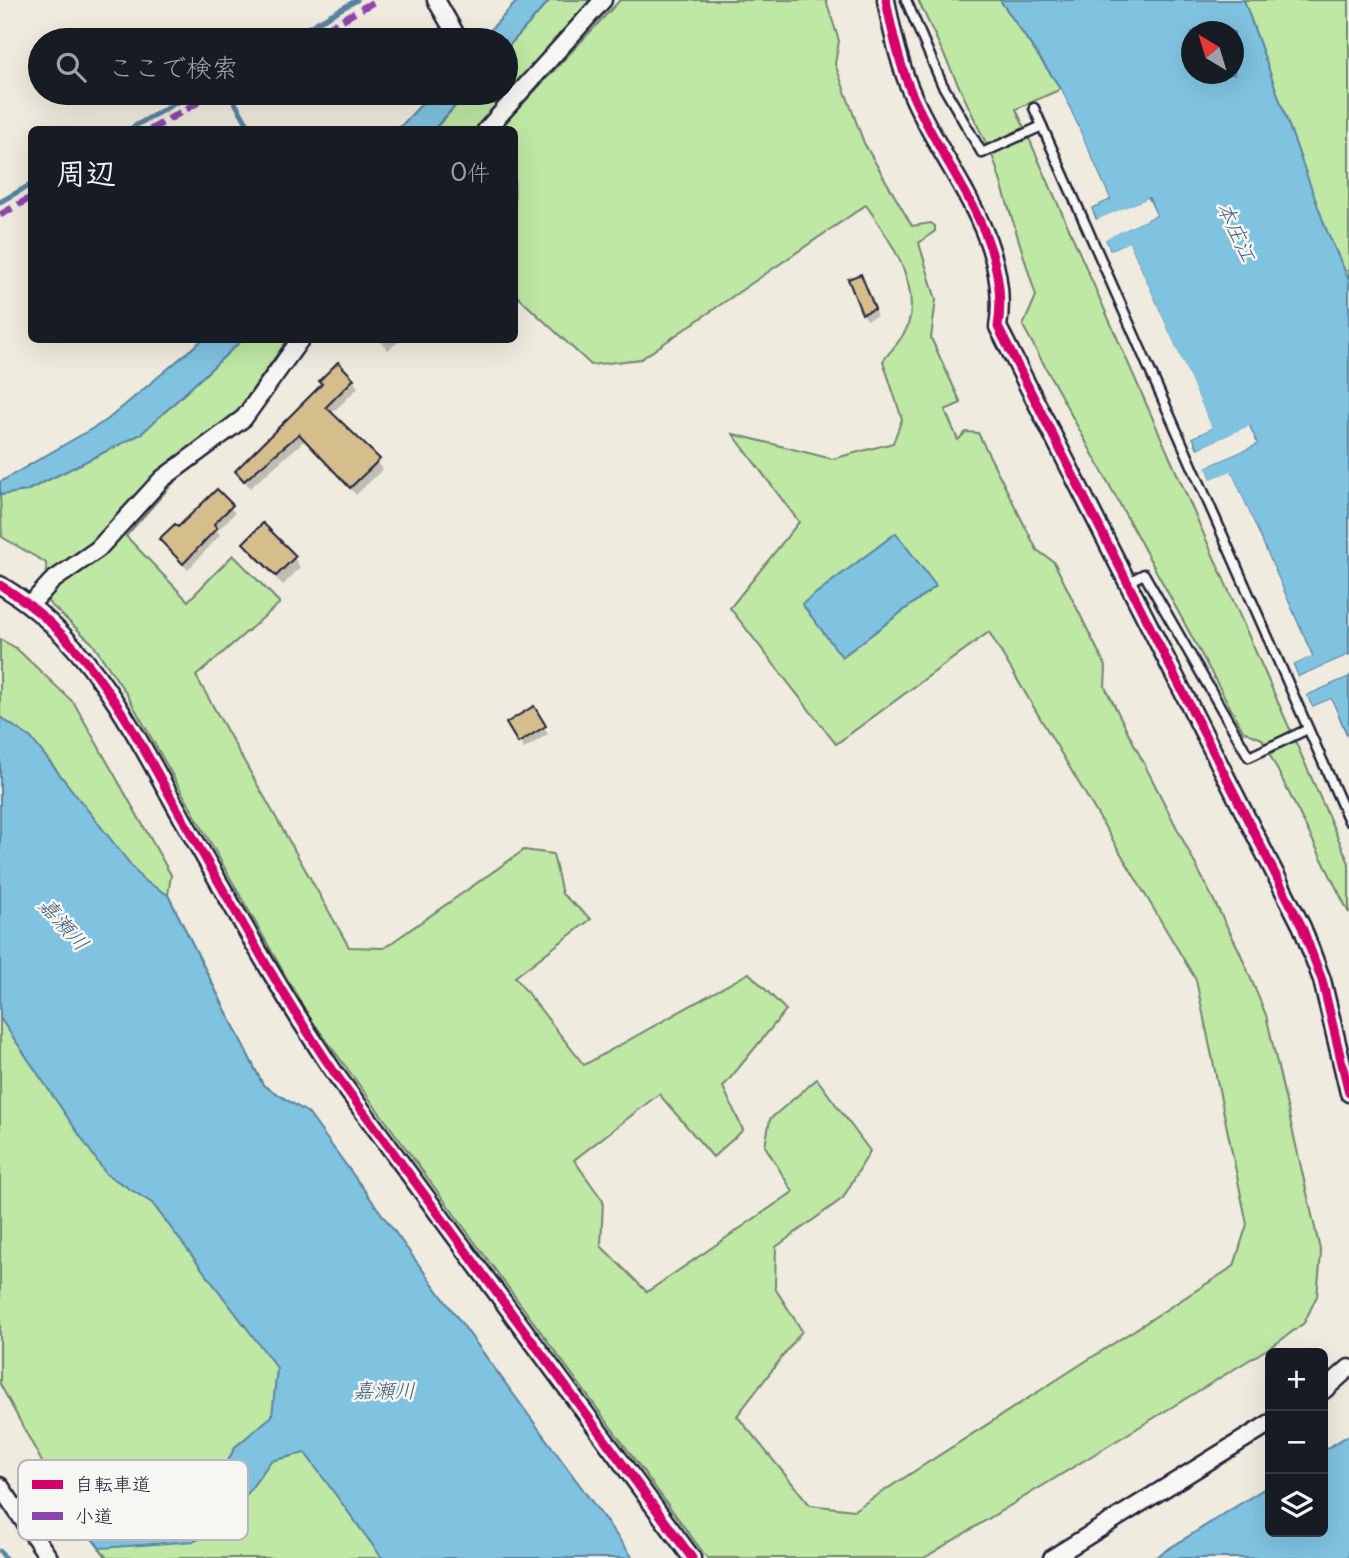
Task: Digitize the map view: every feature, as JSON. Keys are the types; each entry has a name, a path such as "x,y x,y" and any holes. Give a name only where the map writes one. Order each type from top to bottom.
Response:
{"street":[{"path":"436,0 452,28"},
{"path":"518,94 603,0"},
{"path":"886,0 893,39 911,93 967,193 995,260 1000,286 998,327 1302,927 1322,980 1349,1093"},
{"path":"490,126 508,105"},
{"path":"31,604 52,581 98,549 162,479 244,418 298,343"},
{"path":"0,585 31,604 78,649 121,710 291,1009 334,1072 692,1558"},
{"path":"1328,1387 1349,1368"},
{"path":"1052,1558 1265,1426"},
{"path":"0,1486 18,1512"},
{"path":"37,1540 49,1558"}],"lane":[{"path":"906,0 942,84 982,153 1042,126"},
{"path":"1034,108 1349,821"},
{"path":"1134,579 1144,574 1249,757 1308,729"}],"green space":[{"path":"550,0 594,0 518,82 518,36"},
{"path":"620,0 826,0 839,41 835,64 864,143 912,226 931,223 935,226 935,231 919,243 936,300 931,338 961,403 945,410 958,440 966,432 978,433 1037,550 1054,562 1106,667 1105,687 1239,950 1266,1015 1321,1254 1317,1296 1304,1323 1277,1343 924,1558 707,1558 307,1014 126,693 92,643 48,602 46,563 2,537 0,495 26,491 141,434 239,343 285,343 237,412 241,429 174,482 126,536 188,601 233,555 280,603 196,676 349,947 384,948 524,850 553,854 562,894 591,919 515,977 584,1065 749,973 786,1010 723,1087 743,1130 713,1157 659,1094 574,1160 603,1201 601,1246 647,1292 793,1192 765,1146 770,1119 817,1079 870,1151 843,1198 776,1247 775,1288 802,1331 737,1416 810,1505 854,1510 1234,1266 1247,1224 1196,980 989,632 836,744 730,608 799,522 733,434 832,459 893,443 902,419 883,361 906,330 911,309 910,294 901,262 884,232 866,205 641,359 591,365 518,297 518,126 502,126"},
{"path":"918,0 1000,0 1061,89 1016,109 1349,863 1349,913 1262,739 1243,731 1023,326 1036,296 994,160"},
{"path":"1210,0 1349,0 1349,353 1238,84 1244,84 1244,21 1226,21"},
{"path":"456,105 497,105 478,126 438,126"},
{"path":"0,639 16,648 74,703 171,875 168,895 263,1085 0,756"},
{"path":"0,939 454,1558 107,1558 93,1540 248,1540 248,1460 41,1460 0,1384"}],"water":[{"path":"518,0 550,0 518,36 518,28 492,28"},
{"name":"本庄江","path":"1000,0 1244,0 1326,229 1349,280 1349,655 1298,677 1293,665 1312,655 1231,472 1211,480 1205,467 1257,444 1250,427 1198,449 1192,437 1211,428 1129,243 1110,251 1104,238 1156,215 1149,198 1097,221 1091,208 1110,199 1061,89"},
{"path":"421,105 456,105 437,126 401,126"},
{"path":"198,343 239,343 141,434 26,491 0,495 0,482 107,420"},
{"path":"896,533 936,586 842,657 802,604"},
{"path":"1349,676 1349,739 1331,699 1312,707 1306,695"},
{"name":"嘉瀬川","path":"0,717 31,738 142,879 168,895 263,1085 308,1113 633,1558 382,1558 305,1453 271,1461 248,1493 248,1460 228,1460 235,1447 272,1416 277,1368 152,1203 106,1174 0,1018"},
{"path":"1349,1435 1349,1558 1154,1558 1265,1488 1265,1537 1328,1537 1328,1448"},
{"name":"嘉瀬川","path":"93,1540 197,1540 195,1541 100,1548"}],"pier":[{"path":"1061,89 1110,199 1091,208 1096,220 1148,198 1156,215 1105,239 1110,251 1129,242 1212,428 1192,437 1197,449 1249,426 1257,444 1206,467 1211,479 1231,471 1312,656 1293,665 1298,677 1349,655 1349,659 1300,681 1295,679 1290,663 1308,654 1229,476 1210,483 1202,467 1253,442 1248,431 1199,453 1195,451 1189,435 1207,426 1128,247 1109,254 1101,239 1103,235 1151,213 1147,202 1098,224 1094,223 1088,206 1106,198 1058,90"},
{"path":"1349,672 1349,676 1306,695 1312,707 1331,699 1349,742 1329,703 1311,711 1303,695"}],"building":[{"path":"861,274 875,309 862,314 848,279"},
{"path":"338,362 354,379 326,407 380,459 350,488 299,434 244,481 235,471 322,384 319,381"},
{"path":"217,489 233,505 214,524 217,528 183,564 159,539 175,524 178,527"},
{"path":"263,523 296,556 276,576 243,543"},
{"path":"534,706 546,726 518,743 506,723"}],"waterway":[{"path":"307,28 357,0"},
{"path":"135,126 172,105"},
{"path":"236,105 249,126"},
{"path":"0,202 28,186"},
{"path":"0,1551 5,1558"}],"marked path":[{"path":"327,28 377,0"},
{"path":"157,126 193,105"},
{"path":"0,215 28,199"}],"cycle path":[{"path":"886,0 896,48 912,94 985,234 995,264 1000,295 998,327 1302,927 1322,980 1349,1093"},
{"path":"0,585 33,608 61,634 110,694 259,952 334,1072 692,1558"}]}
